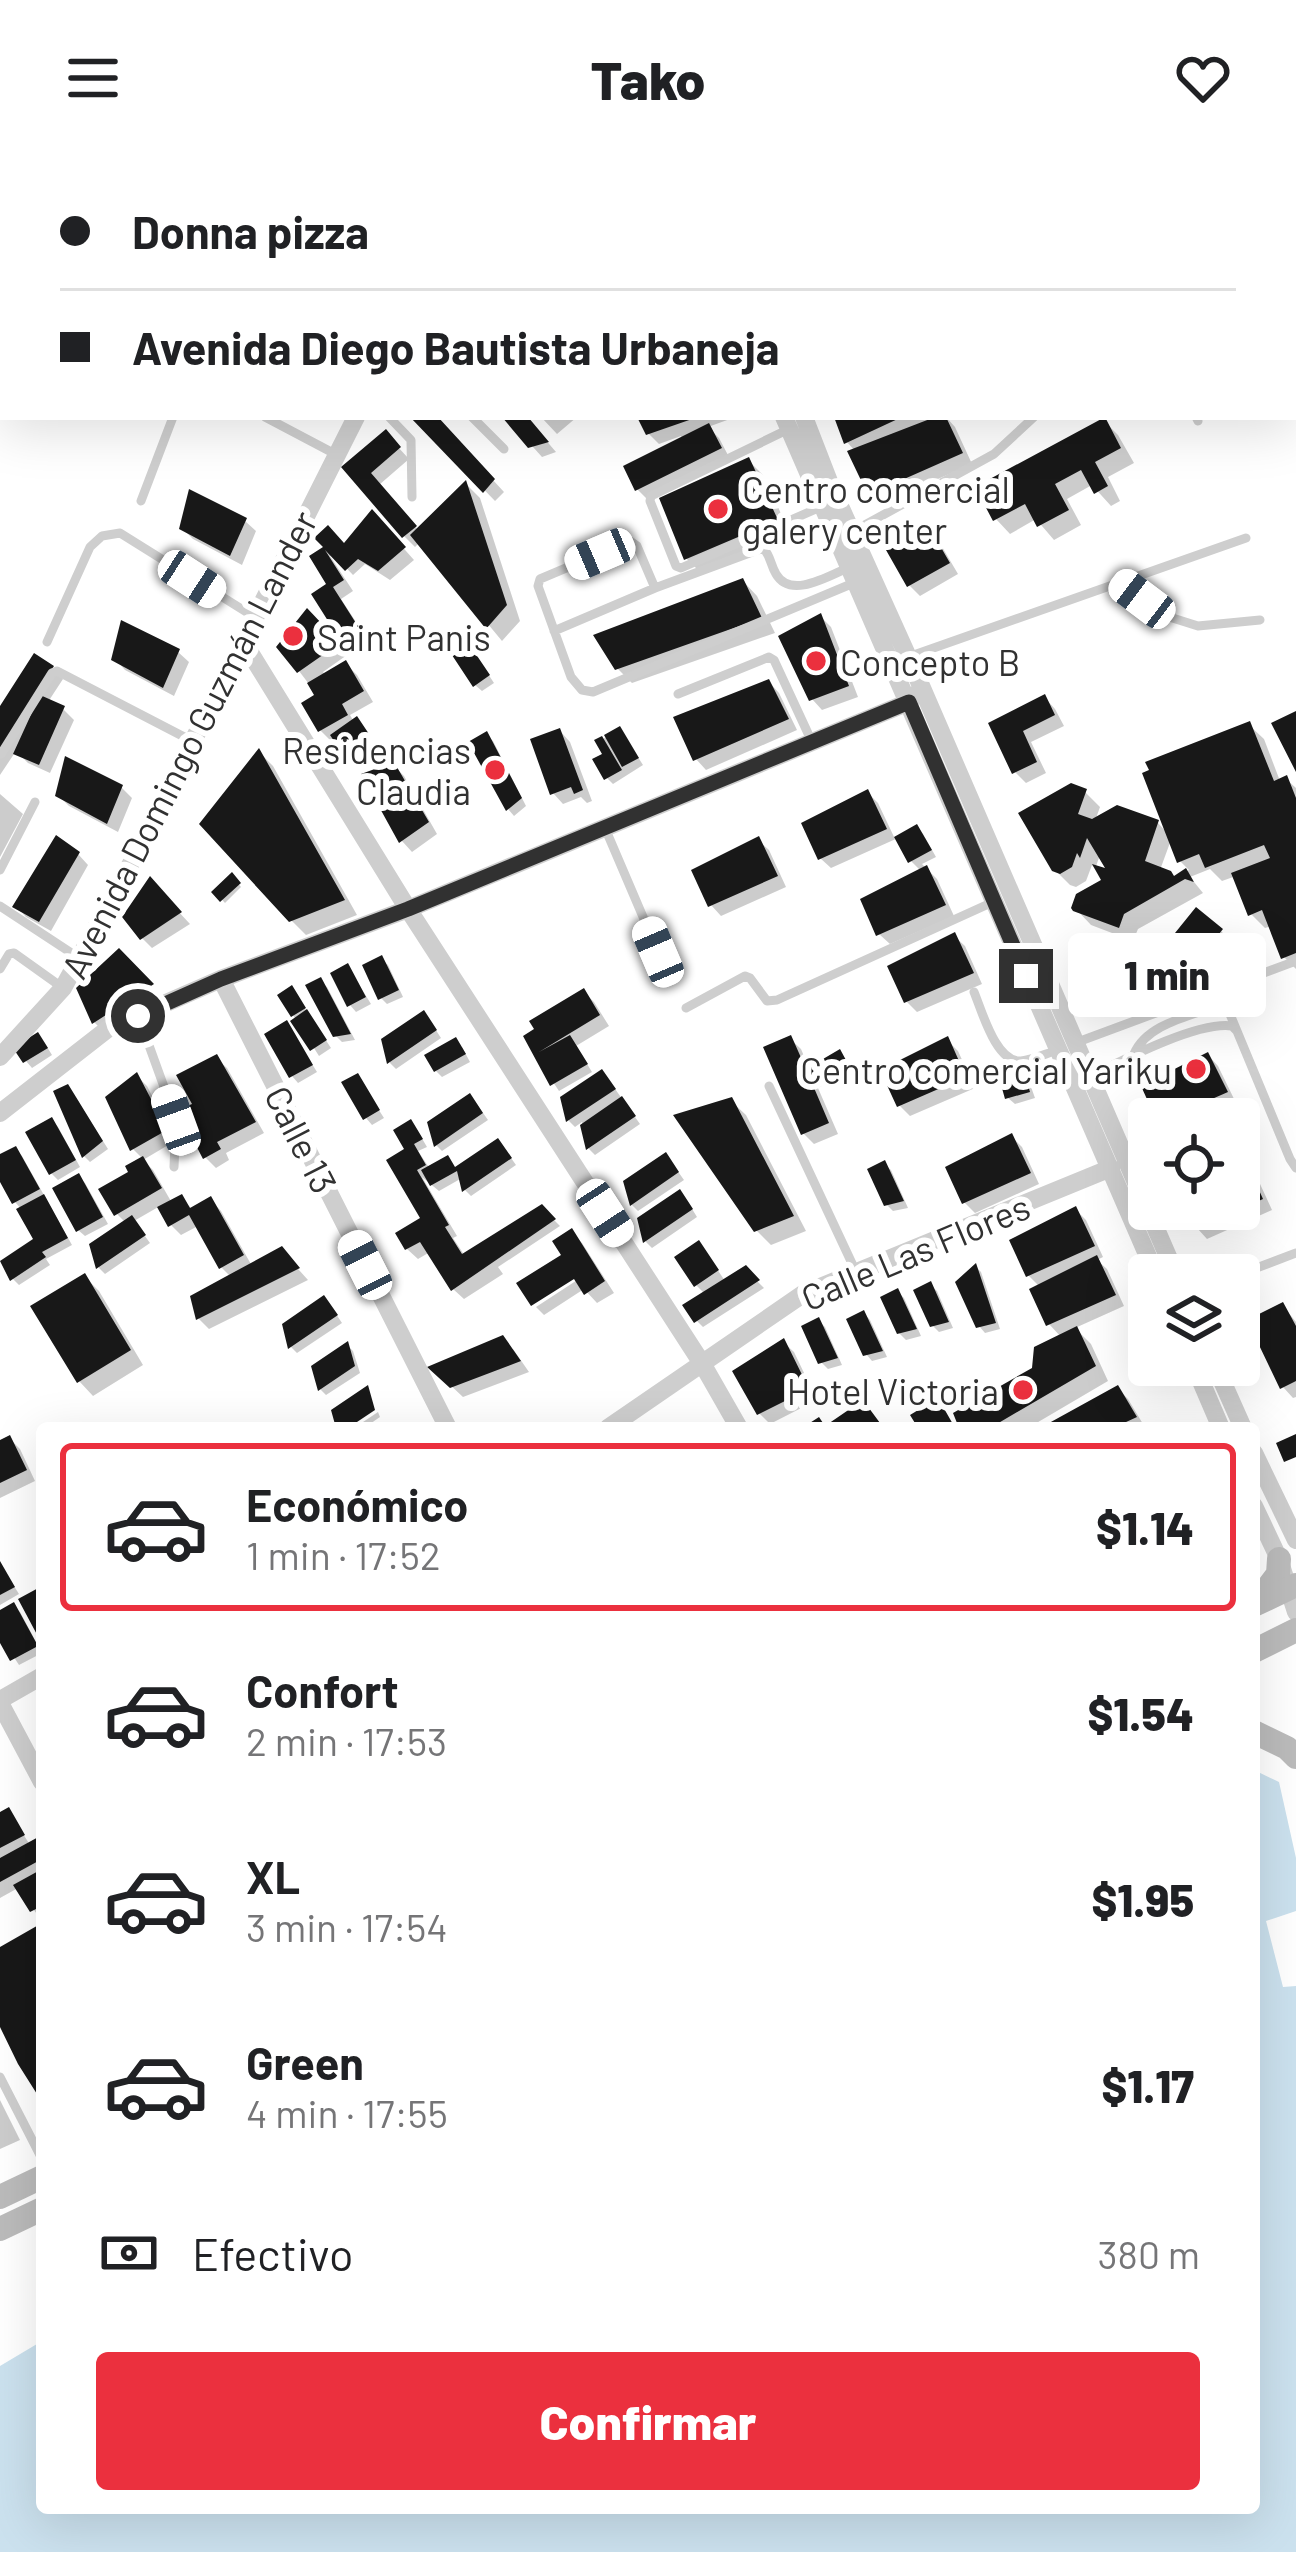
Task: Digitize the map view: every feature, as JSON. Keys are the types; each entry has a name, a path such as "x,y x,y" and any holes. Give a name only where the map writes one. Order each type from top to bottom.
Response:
{"main road":[{"path":"1260,1632 1296,1613"},
{"path":"1260,1648 1296,1630"},
{"path":"1260,1735 1296,1757"},
{"path":"0,2197 36,2180"},
{"path":"0,2229 36,2212"}],"street":[{"name":"Avenida Domingo Guzmán Lander","path":"0,1058 63,988 134,858 354,420"},
{"path":"792,421 852,532 908,657 916,695 993,902 1067,1046 1090,1077 1149,1254"},
{"path":"792,421 853,575 916,695 1120,1169 1165,1254"},
{"path":"244,643 736,1422"},
{"path":"0,1113 109,1028 605,828 916,695"},
{"name":"Calle 13","path":"221,979 445,1422"},
{"name":"Calle Las Flores","path":"617,1422 803,1294 1120,1169"},
{"path":"1203,1386 1218,1422"},
{"path":"1225,1386 1240,1422"},
{"path":"1260,1461 1287,1498 1279,1577"},
{"path":"1260,1523 1296,1613"},
{"path":"36,1680 0,1701 36,1770"}],"lane":[{"path":"141,502 172,420"},
{"path":"271,420 337,455"},
{"path":"392,420 411,440 412,496"},
{"path":"475,420 504,449"},
{"path":"852,532 994,454 1031,420"},
{"path":"792,421 651,496 650,501 676,566 681,568 823,506"},
{"path":"47,642 90,547 102,536 120,532 256,618"},
{"path":"908,657 1246,538"},
{"path":"655,588 629,541 540,579 538,586 571,677 582,690 592,692 853,575"},
{"path":"554,631 763,548 778,579 789,586 853,575"},
{"path":"1120,583 1163,615 1198,626 1260,620"},
{"path":"678,694 769,657 812,742"},
{"path":"2,754 57,670 192,742"},
{"path":"0,870 35,802"},
{"path":"605,828 658,952"},
{"path":"686,1008 745,976 767,1001 777,1000 993,902"},
{"path":"0,906 79,958"},
{"path":"0,969 14,953 63,988"},
{"path":"974,992 1000,1051 1015,1062 1296,961"},
{"path":"1134,1054 1147,1034 1222,1004 1232,1013 1296,1168"},
{"path":"138,1016 176,1120 174,1167"},
{"path":"1090,1077 1134,1054 1215,1025 1232,1026 1240,1034"},
{"path":"769,1086 857,1273"},
{"path":"1120,1169 1128,1167"},
{"path":"1260,1267 1296,1253"},
{"path":"0,2077 36,2147"}],"water":[{"path":"1260,1773 1279,1782 1296,1858 1296,1911 1266,1921 1283,1987 1296,1986 1296,2552 0,2552 0,2366 36,2345 36,2514 1260,2514"}],"building":[{"path":"413,420 441,420 495,479 483,493"},
{"path":"505,420 531,420 549,442 528,448"},
{"path":"638,420 689,420 646,435"},
{"path":"835,420 896,420 844,444"},
{"path":"927,420 947,420 963,453 868,495 847,451"},
{"path":"1099,420 1107,420 1121,448 1095,462 1108,486 1094,494 1081,470 1055,484 1069,510 1037,527 1025,504 993,521 975,487"},
{"path":"709,423 722,448 635,491 623,466"},
{"path":"386,429 401,447 371,473 417,526 402,538 341,467"},
{"name":"Centro comercial galery center","path":"749,457 778,520 684,560 659,498"},
{"path":"466,480 507,605 486,629 410,535"},
{"path":"189,489 247,518 230,556 179,529"},
{"path":"372,509 406,547 378,571 358,559 345,571 325,550 344,580 333,587 361,631 342,643 311,594 326,584 309,556 323,547 314,538 328,525 344,543"},
{"path":"928,525 950,563 907,587 886,550"},
{"path":"743,578 762,618 615,670 593,635"},
{"path":"307,608 340,643 297,673 276,647"},
{"path":"821,613 849,686 809,701 778,636"},
{"path":"121,620 180,649 163,688 111,660"},
{"path":"465,638 490,675 473,687 448,649"},
{"path":"34,653 54,666 0,749 0,706"},
{"path":"346,660 364,691 342,704 348,715 318,732 301,703 314,695 307,683"},
{"path":"769,679 789,719 693,761 673,717"},
{"path":"1045,694 1055,715 1023,731 1037,762 1012,774 988,723"},
{"path":"40,695 65,706 39,765 13,754"},
{"path":"1296,711 1296,772 1271,723"},
{"path":"357,716 369,734 342,753 330,735"},
{"path":"1250,721 1274,781 1287,775 1296,798 1296,953 1281,959 1262,910 1248,916 1231,873 1270,858 1264,845 1205,868 1199,854 1177,863 1142,773 1149,770 1145,762"},
{"path":"620,726 639,758 622,767 604,735"},
{"path":"560,728 583,790 574,794 571,787 550,795 530,739"},
{"name":"Residencias Claudia","path":"487,731 522,798 506,811 468,742"},
{"path":"602,736 622,770 604,780 592,759 602,754 594,740"},
{"path":"259,748 345,900 289,922 199,824"},
{"path":"65,756 123,785 107,824 55,796"},
{"path":"394,762 429,822 399,843 361,774"},
{"path":"1071,783 1087,789 1078,814 1092,819 1117,805 1159,820 1145,861 1174,876 1186,868 1194,882 1185,879 1124,914 1119,928 1073,911 1076,894 1101,880 1092,864 1105,868 1087,838 1072,867 1060,874 1052,871 1018,813"},
{"path":"868,789 887,829 818,860 801,823"},
{"path":"917,824 932,850 908,863 894,837"},
{"path":"56,835 80,852 39,922 12,907"},
{"path":"759,836 778,876 708,907 691,870"},
{"path":"927,865 946,905 876,936 860,899"},
{"path":"232,872 241,883 220,902 211,892"},
{"path":"150,876 182,912 140,940 122,917"},
{"path":"1196,907 1223,929 1181,981 1154,959"},
{"path":"955,932 974,973 904,1003 887,966"},
{"path":"119,948 154,984 92,1024 76,988"},
{"path":"382,955 399,990 378,1000 362,965"},
{"path":"1129,958 1144,985 1116,1000 1101,973"},
{"path":"348,963 366,997 347,1007 330,973"},
{"path":"321,977 351,1034 333,1037 305,985"},
{"path":"292,985 306,1008 291,1017 277,995"},
{"path":"584,988 600,1015 539,1052 570,1035 588,1064 550,1086 523,1036 534,1029 529,1021"},
{"path":"307,1009 327,1040 310,1051 290,1021"},
{"path":"424,1010 437,1030 387,1064 381,1039"},
{"path":"287,1020 313,1065 289,1078 264,1034"},
{"path":"38,1032 48,1048 23,1063 13,1048"},
{"path":"791,1035 829,1123 801,1135 763,1047"},
{"path":"948,1036 966,1077 897,1107 880,1070"},
{"path":"456,1037 466,1054 434,1072 424,1055"},
{"path":"840,1049 847,1062 813,1082 806,1069"},
{"name":"Centro comercial Yariku","path":"1208,1052 1228,1092 1214,1098 1146,1098 1141,1086"},
{"path":"217,1054 256,1122 217,1142 221,1149 203,1159 187,1128 194,1124 185,1107 192,1104 176,1075"},
{"path":"602,1069 616,1089 566,1122 560,1097"},
{"path":"137,1072 167,1130 130,1151 105,1097"},
{"path":"358,1073 380,1110 363,1120 341,1082"},
{"path":"1025,1074 1030,1092 1005,1099 1000,1081"},
{"path":"68,1084 103,1141 82,1158 53,1091"},
{"path":"470,1093 483,1113 434,1147 427,1122"},
{"path":"622,1096 636,1116 586,1150 580,1125"},
{"path":"732,1097 794,1216 754,1232 673,1115"},
{"path":"52,1117 76,1160 49,1175 25,1132"},
{"path":"411,1119 423,1139 414,1144 426,1165 417,1170 462,1254 542,1204 556,1219 451,1291 420,1242 405,1250 395,1233 420,1218 386,1160 404,1149 393,1130"},
{"path":"1012,1133 1031,1173 962,1204 945,1167"},
{"path":"498,1138 512,1158 462,1192 457,1171 430,1186 421,1170 448,1155 455,1167"},
{"path":"16,1146 40,1189 12,1204 0,1182 0,1154"},
{"path":"666,1152 679,1172 630,1206 623,1181"},
{"path":"143,1156 162,1188 114,1216 98,1189 128,1172 125,1166"},
{"path":"885,1160 904,1201 884,1206 867,1169"},
{"path":"79,1173 103,1217 76,1232 52,1188"},
{"path":"680,1189 693,1209 643,1243 637,1218"},
{"path":"44,1194 68,1238 42,1252 46,1257 10,1281 0,1261 33,1239 16,1209"},
{"path":"182,1194 190,1208 211,1196 244,1255 219,1269 189,1215 168,1227 157,1207"},
{"path":"1076,1206 1095,1246 1026,1277 1009,1240"},
{"path":"132,1215 146,1235 96,1269 89,1244"},
{"path":"572,1228 605,1281 584,1295 574,1279 531,1306 516,1283 561,1255 552,1241"},
{"path":"699,1240 719,1270 694,1287 674,1257"},
{"path":"282,1246 300,1268 196,1320 190,1296"},
{"path":"1097,1255 1116,1295 1046,1326 1029,1289"},
{"path":"976,1263 996,1323 976,1328 955,1282"},
{"path":"746,1265 760,1280 694,1323 682,1305"},
{"path":"85,1273 131,1350 77,1383 30,1306"},
{"path":"931,1281 949,1322 930,1327 913,1290"},
{"path":"898,1288 917,1329 897,1334 880,1297"},
{"path":"324,1295 338,1315 288,1349 282,1324"},
{"path":"1283,1302 1296,1326 1296,1381 1280,1389 1260,1347 1260,1314"},
{"path":"864,1310 883,1351 863,1356 846,1319"},
{"path":"819,1317 838,1358 818,1364 801,1326"},
{"name":"Hotel Victoria","path":"1077,1326 1096,1366 1000,1422 957,1422 953,1413 1032,1368 1034,1347"},
{"path":"503,1335 521,1361 450,1388 427,1367"},
{"path":"784,1338 809,1389 757,1415 732,1371"},
{"path":"348,1341 355,1366 318,1391 311,1366"},
{"path":"368,1385 375,1410 357,1422 334,1422 331,1410"},
{"path":"1118,1385 1137,1417 1126,1422 1051,1422"},
{"path":"938,1398 952,1422 914,1422 910,1415"},
{"path":"863,1400 879,1422 831,1422"},
{"path":"1296,1434 1296,1457 1284,1462 1276,1443"},
{"path":"10,1435 27,1470 0,1483 0,1440"},
{"path":"0,1561 15,1587 0,1595"},
{"path":"36,1589 36,1633 18,1599"},
{"path":"14,1602 36,1642 36,1647 10,1661 0,1643 0,1610"},
{"path":"9,1807 25,1835 0,1848 0,1812"},
{"path":"36,1838 36,1862 0,1882 0,1858"},
{"path":"36,1872 36,1909 30,1912 13,1885"},
{"path":"36,1926 36,2092 0,2027 0,1947"}],"place":[{"name":"Centro comercial galery center","path":"718,509"},
{"name":"Saint Panis","path":"293,636"},
{"name":"Concepto B","path":"816,661"},
{"name":"Residencias Claudia","path":"495,770"},
{"name":"Centro comercial Yariku","path":"1196,1069"},
{"name":"Hotel Victoria","path":"1023,1390"}],"route":[{"path":"138,1016 909,702 1026,976"}]}
